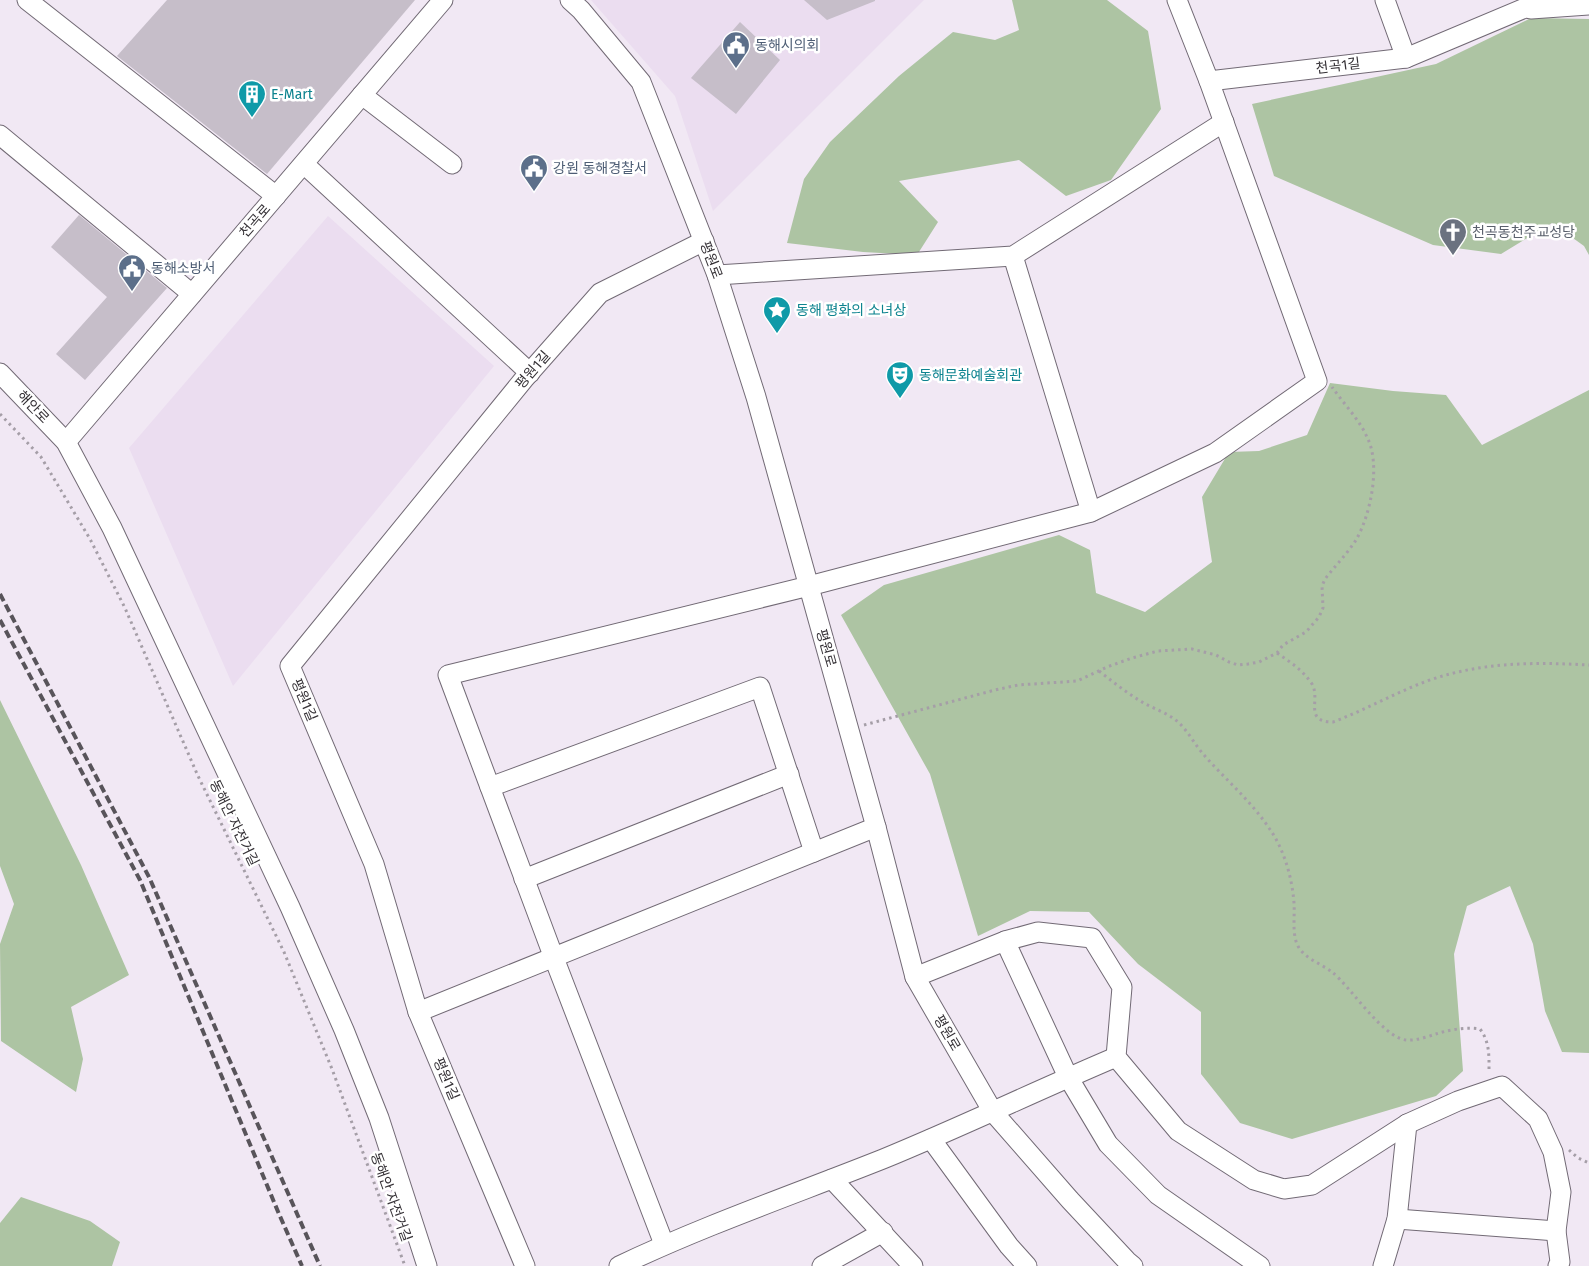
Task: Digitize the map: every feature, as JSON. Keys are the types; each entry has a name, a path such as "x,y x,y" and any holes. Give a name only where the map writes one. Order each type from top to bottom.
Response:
{"street":[{"path":"27,0 276,196"},
{"name":"천곡로","path":"66,442 443,0"},
{"name":"평원로","path":"570,0 582,10 641,82 717,276 756,397 876,827 915,977 993,1112 1070,1200 1126,1261 1133,1266"},
{"path":"664,1244 448,675 809,586 1091,512 1215,453 1317,381 1209,81 1177,0"},
{"path":"1384,0 1406,58"},
{"name":"천곡1길","path":"1209,81 1406,58 1544,0"},
{"path":"1522,9 1589,5"},
{"path":"362,95 452,164"},
{"path":"717,276 1013,256 1224,122"},
{"path":"0,135 192,294"},
{"path":"304,164 530,373"},
{"name":"평원1길","path":"525,1266 418,1012 374,864 290,666 530,373 600,293 704,241"},
{"path":"1013,256 1091,512"},
{"name":"해안로","path":"0,372 66,442 112,528 290,907 379,1118 428,1266"},
{"path":"490,787 760,687 814,852"},
{"path":"524,879 789,774"},
{"path":"418,1012 876,827"},
{"path":"915,977 1004,941 1038,932 1092,938 1122,987 1116,1057 1178,1131 1254,1180 1284,1189 1312,1185 1407,1124 1458,1101 1502,1086 1538,1119 1552,1152 1561,1192 1556,1231 1560,1262 1558,1266"},
{"path":"1004,941 1068,1077 1108,1144 1158,1195 1260,1266"},
{"path":"619,1266 664,1244 832,1180 932,1139 1116,1057"},
{"path":"1384,1266 1397,1219 1407,1124"},
{"path":"932,1139 1009,1246 1028,1266"},
{"path":"832,1180 914,1266"},
{"path":"1397,1219 1556,1231"},
{"path":"822,1266 883,1232"}],"path":[{"path":"849,729 1002,688 1018,685 1077,681 1132,658 1170,649 1202,651 1238,664 1259,662 1277,653 1283,645 1306,632 1319,617 1323,608 1322,586 1325,579 1357,537 1368,507 1374,475 1370,443 1362,428 1324,373 1313,371"},
{"name":"동해안 자전거길","path":"0,414 41,457 90,539 124,608 198,776 284,952 332,1069 405,1266"},
{"path":"1277,653 1303,672 1313,686 1316,694 1313,707 1317,716 1324,722 1340,720 1412,687 1460,671 1512,664 1589,666"},
{"path":"1099,671 1142,702 1178,722 1198,749 1240,792 1268,826 1277,840 1286,863 1294,900 1295,935 1301,950 1336,976 1382,1025 1396,1037 1416,1040 1450,1031 1470,1028 1480,1029 1486,1036 1488,1045 1490,1089"}],"shaded area":[{"path":"591,0 924,0 713,211 675,96"},
{"path":"328,216 494,366 233,686 129,448"}],"green space":[{"path":"1012,0 1107,0 1148,31 1161,109 1111,180 1066,196 1019,160 899,181 938,222 917,255 863,252 787,243 804,179 830,142 899,76 953,32 995,40 1019,30"},
{"path":"1531,18 1589,19 1589,255 1584,246 1552,223 1501,254 1433,245 1274,176 1252,104 1436,64"},
{"path":"1330,383 1446,395 1482,445 1589,390 1589,1053 1562,1052 1545,1011 1533,944 1510,886 1467,906 1454,954 1463,1071 1436,1096 1292,1139 1240,1123 1201,1074 1201,1012 1138,964 1089,912 1030,911 978,936 930,774 841,615 884,585 1059,535 1090,550 1096,593 1145,612 1212,562 1202,497 1229,452 1259,451 1307,435"},
{"path":"0,700 81,865 129,975 71,1007 83,1059 76,1092 1,1041 0,944 14,904 0,866"},
{"path":"21,1197 90,1221 120,1242 112,1266 0,1266 0,1223"}],"building":[{"name":"E-Mart","path":"167,0 415,0 267,174 117,56"},
{"path":"804,0 875,0 875,1 827,20"},
{"name":"동해시의회","path":"740,22 780,60 736,114 691,78"},
{"name":"동해소방서","path":"79,215 167,288 85,380 56,354 107,297 51,247"}],"railway":[{"path":"0,594 149,877 320,1266"},
{"path":"0,620 140,880 302,1266"}],"place":[{"name":"동해시의회","path":"736,69"},
{"name":"E-Mart","path":"252,118"},
{"name":"강원 동해경찰서","path":"534,192"},
{"name":"천곡동천주교성당","path":"1453,256"},
{"name":"동해소방서","path":"132,292"},
{"name":"동해 평화의 소녀상","path":"777,334"},
{"name":"동해문화예술회관","path":"900,399"}]}
